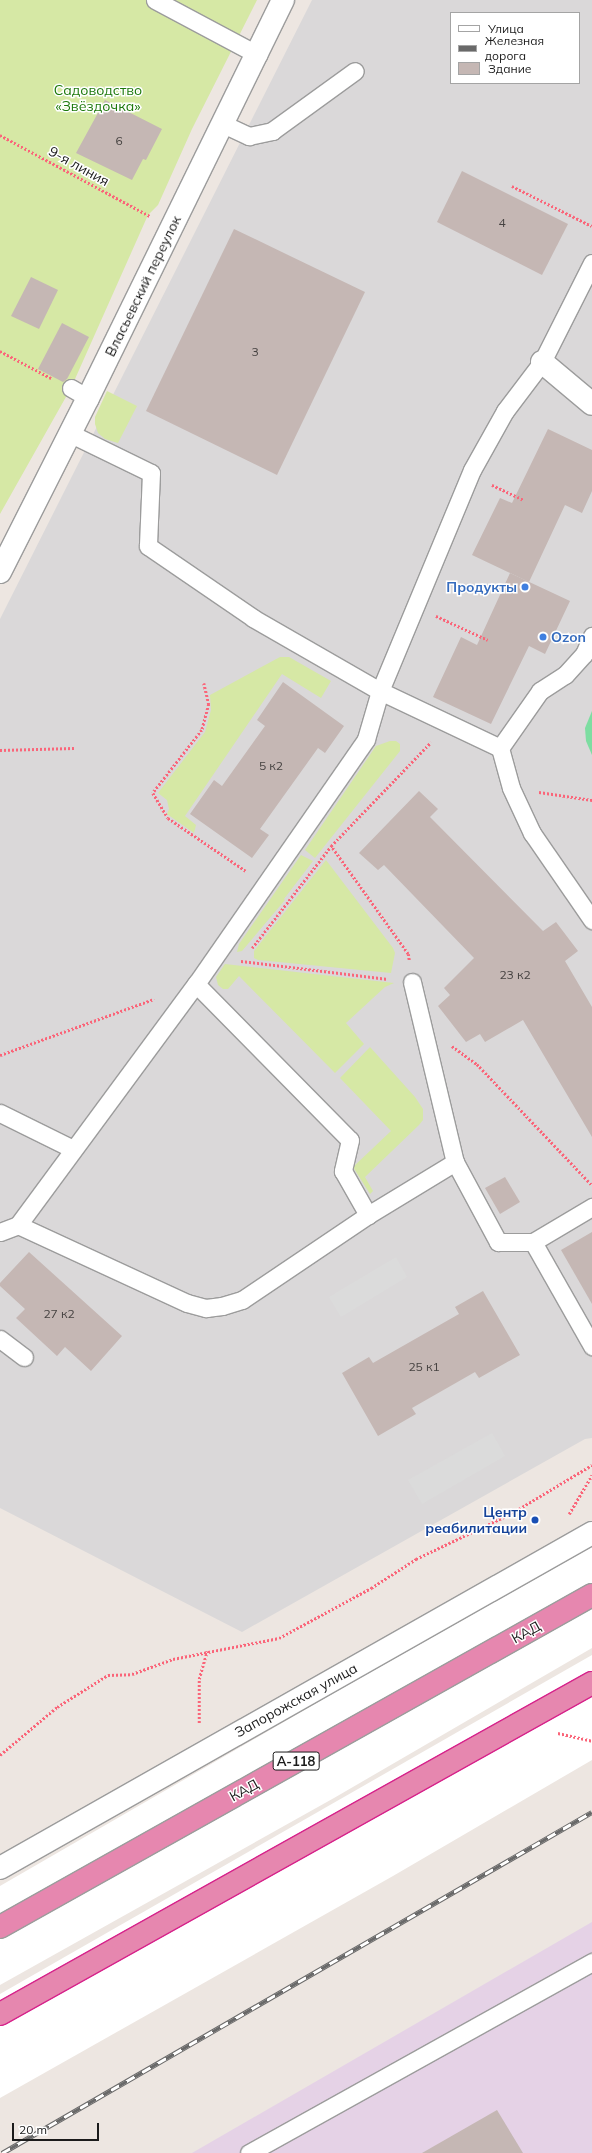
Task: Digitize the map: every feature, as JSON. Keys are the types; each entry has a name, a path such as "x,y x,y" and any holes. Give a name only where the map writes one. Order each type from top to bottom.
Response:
{"highway":[{"name":"КАД","path":"0,1927 592,1595"},
{"path":"0,2014 592,1683"}],"street":[{"name":"Власьевский переулок","path":"0,572 6,544 69,433 80,393 223,124 258,56 283,0"},
{"path":"542,362 592,404"},
{"name":"Запорожская улица","path":"0,1868 592,1533"}],"lane":[{"path":"155,0 258,56"},
{"path":"223,124 249,136 272,131 355,71"},
{"path":"0,1232 18,1225 196,984 366,739 380,691 470,474 505,411 542,362 592,263"},
{"path":"69,433 152,473 148,546 253,618 380,691 500,748 511,788 532,833 592,920"},
{"path":"500,748 540,690 565,675 584,654 592,636"},
{"path":"412,982 455,1162 498,1242 532,1242 592,1207"},
{"path":"196,984 350,1140 344,1171 368,1215"},
{"path":"0,1113 73,1149"},
{"path":"18,1225 187,1303 206,1308 222,1306 242,1300 368,1215 455,1162"},
{"path":"532,1242 592,1346"},
{"path":"0,1339 24,1357"},
{"path":"249,2153 592,1962"}],"path":[{"name":"9-я линия","path":"0,134 148,215"},
{"path":"512,186 592,226"},
{"path":"0,351 80,393"},
{"path":"470,474 524,500"},
{"path":"416,606 488,640"},
{"path":"204,683 209,704 202,730 153,793 168,818 266,884"},
{"path":"252,949 331,846 448,724"},
{"path":"0,750 74,748"},
{"path":"511,788 592,800"},
{"path":"215,957 412,982 408,954 331,846"},
{"path":"242,961 247,955"},
{"path":"0,1055 196,984"},
{"path":"422,1024 477,1064 592,1185"},
{"path":"0,1755 57,1707 108,1675 132,1674 173,1659 207,1651 279,1638 372,1588 416,1559 512,1513 592,1465"},
{"path":"569,1514 592,1475"},
{"path":"199,1723 199,1679 207,1651"}],"shaded area":[{"path":"312,0 592,0 592,1438 585,1439 242,1632 0,1508 0,619"},
{"path":"396,1257 407,1277 341,1317 329,1297"},
{"path":"492,1433 505,1456 422,1504 408,1480"},
{"path":"592,1922 592,2153 192,2153"}],"green space":[{"name":"Садоводство «Звёздочка»","path":"0,0 257,0 192,129 158,205 148,215 71,388 0,514"},
{"path":"107,391 137,406 118,443 105,439 98,433 95,424 95,417"},
{"path":"280,657 289,657 331,681 321,698 282,674 185,816 196,825 194,833 167,814 169,809 167,800 158,793 205,732 211,710 210,695"},
{"path":"592,711 592,755 586,741 585,728"},
{"path":"390,741 396,741 400,744 400,751 315,858 305,850 376,746"},
{"path":"301,855 313,861 284,899 285,900 242,951 237,952 239,944"},
{"path":"326,860 393,948 395,953 391,973 258,960 254,958 254,951"},
{"path":"225,964 394,983 385,987 346,1023 364,1044 335,1073 239,976 228,989 223,989 218,985 216,977"},
{"path":"370,1047 415,1097 423,1109 423,1120 365,1177 373,1191 370,1194 353,1167 391,1131 340,1078"}],"pier":[{"path":"592,1544 592,1648 334,1798 0,1985 0,1886"},
{"path":"592,1655 592,1760 393,1876 0,2098 0,1994"}],"building":[{"path":"105,100 162,129 146,160 143,159 132,180 76,153"},
{"path":"462,171 568,224 542,275 437,222"},
{"path":"234,229 365,292 277,475 146,411"},
{"path":"31,277 58,290 39,329 11,316"},
{"path":"62,323 89,337 67,379 63,382 38,369"},
{"path":"548,429 592,450 592,491 582,513 565,505 529,582 472,555 500,498 512,503"},
{"path":"510,573 570,601 545,654 529,646 491,724 433,697 461,637 477,645"},
{"path":"283,682 344,726 325,753 318,748 260,829 269,835 252,858 190,814 214,780 222,786 265,726 257,720"},
{"path":"419,791 438,809 430,817 543,931 556,922 578,951 565,961 592,1007 592,1137 523,1020 485,1042 480,1034 466,1042 438,1006 450,995 444,988 474,958 384,865 378,870 359,853"},
{"path":"505,1177 520,1202 500,1214 485,1188"},
{"path":"592,1232 592,1304 561,1250"},
{"path":"29,1252 122,1336 91,1371 65,1347 57,1356 16,1318 25,1309 0,1286 0,1283"},
{"path":"483,1291 520,1355 479,1378 475,1372 412,1408 416,1414 378,1436 342,1373 369,1357 373,1363 459,1314 455,1307"},
{"path":"497,2110 523,2153 422,2153"}],"railway":[{"path":"2,2153 592,1812"}],"place":[{"name":"Продукты","path":"525,587"},
{"name":"Ozon","path":"543,637"},
{"name":"Центр реабилитации","path":"535,1520"}]}
